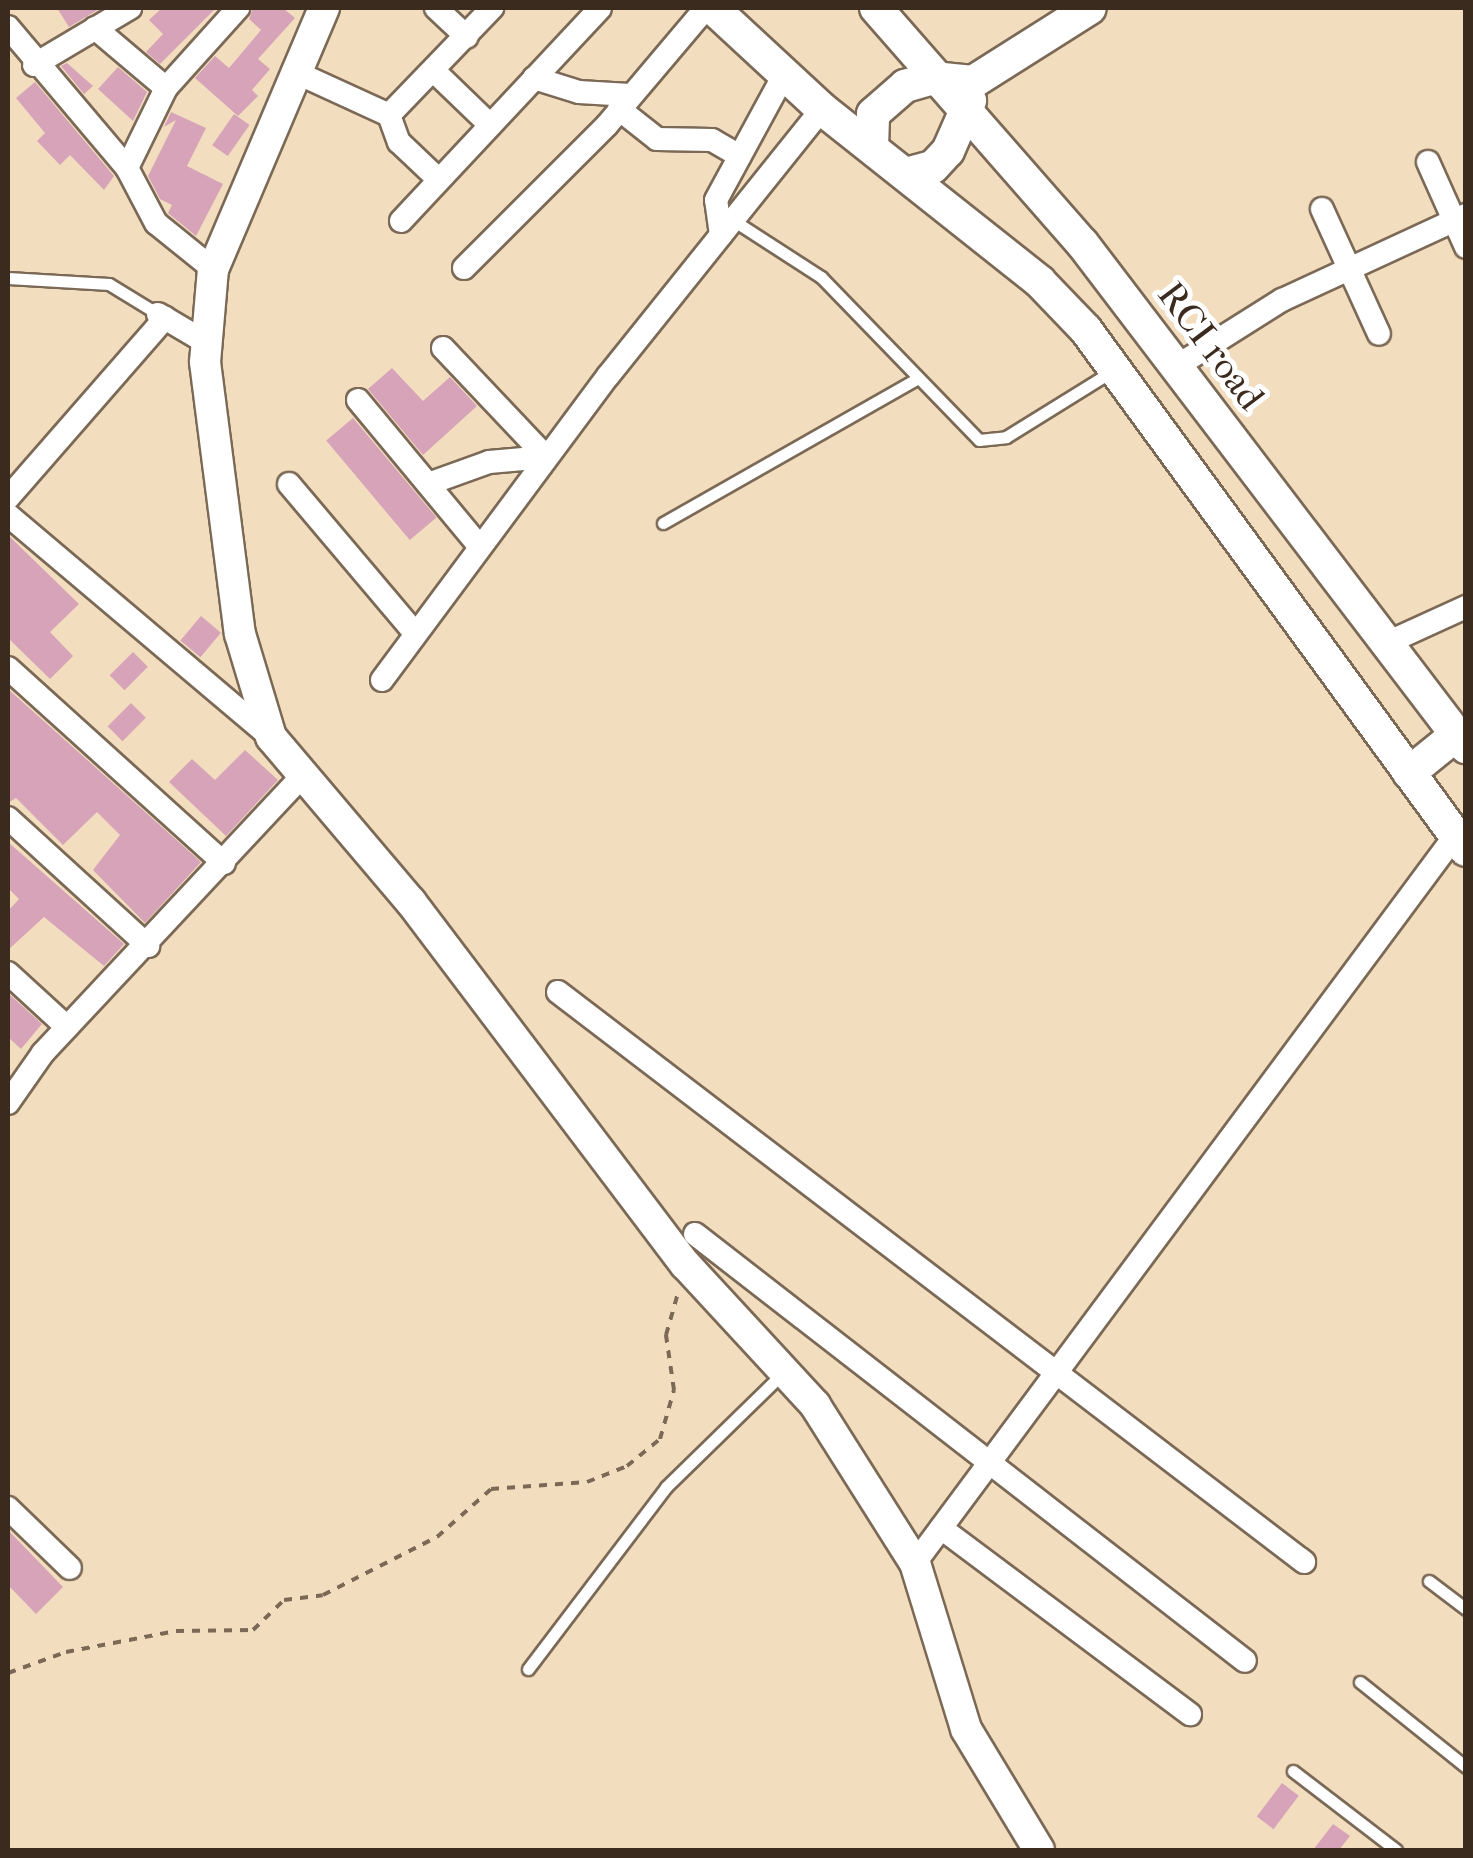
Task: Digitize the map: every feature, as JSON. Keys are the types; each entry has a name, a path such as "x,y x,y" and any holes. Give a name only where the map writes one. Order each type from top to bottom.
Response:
{"main road":[{"path":"710,8 822,109 1040,282 1115,370 1460,843"},
{"name":"RCI road","path":"876,8 933,78 1082,243 1461,741"},
{"path":"872,147 873,114 886,98 933,78 973,82 1090,8"},
{"path":"906,174 933,167 968,117 973,82"},
{"path":"1409,772 1461,741"}],"street":[{"path":"34,65 130,8"},
{"path":"127,168 166,88 238,8"},
{"path":"270,737 240,634 222,519 206,343 213,269 293,71 324,8"},
{"path":"436,8 467,37"},
{"path":"389,116 492,8"},
{"path":"400,221 600,8"},
{"path":"464,268 710,8"},
{"path":"8,27 34,65 127,168 156,223 213,269"},
{"path":"95,28 166,88"},
{"path":"293,71 389,116 399,142 439,180"},
{"path":"434,71 490,125"},
{"path":"727,228 716,200 784,75"},
{"path":"534,78 625,101 657,139 712,140 740,156"},
{"path":"382,680 546,457 822,109"},
{"path":"1428,162 1460,218 1466,246"},
{"path":"1322,209 1379,334"},
{"path":"1177,366 1282,300 1460,218"},
{"path":"8,498 161,316 206,343"},
{"path":"443,348 546,457"},
{"path":"358,400 479,546"},
{"path":"428,484 489,462 546,457"},
{"path":"290,484 416,634"},
{"path":"8,515 270,737 305,774 411,902 686,1265 814,1405 915,1563 966,1729 1039,1850"},
{"path":"1388,643 1466,607"},
{"path":"8,668 224,863"},
{"path":"8,1103 67,1028 148,946 305,774"},
{"path":"8,818 148,946"},
{"path":"915,1563 1460,843"},
{"path":"8,972 67,1028"},
{"path":"558,992 1304,1562"},
{"path":"695,1234 1246,1662"},
{"path":"8,1508 70,1568"},
{"path":"941,1528 1190,1714"}],"lane":[{"path":"727,228 821,277 968,435 992,440 1115,370"},
{"path":"8,278 110,284 161,316"},
{"path":"662,522 916,379"},
{"path":"528,1670 666,1487 784,1372"},
{"path":"1430,1581 1466,1609"},
{"path":"1360,1682 1466,1767"},
{"path":"1293,1771 1396,1850"}],"path":[{"path":"8,1673 66,1652 176,1632 253,1630 284,1600 322,1595 437,1537 492,1489 587,1482 627,1466 660,1439 674,1390 666,1335 686,1265"}],"building":[{"path":"57,8 101,8 69,27"},
{"path":"162,8 216,8 160,64 146,52 163,34 149,20"},
{"path":"253,8 283,8 295,18 258,59 270,69 252,90 258,96 238,116 195,78 215,56 229,68 261,30 249,19"},
{"path":"67,63 93,86 84,94 61,66"},
{"path":"118,67 147,92 133,121 98,89"},
{"path":"35,82 114,176 104,190 70,155 60,165 37,141 45,133 16,98"},
{"path":"171,112 206,128 187,166 223,184 196,236 168,213 172,205 160,199 148,176 176,120 164,127"},
{"path":"234,114 250,125 228,156 212,145"},
{"path":"392,368 423,401 450,377 477,406 423,455 368,389"},
{"path":"353,418 437,518 410,540 326,440"},
{"path":"8,535 79,604 50,632 73,656 50,679 8,638"},
{"path":"201,616 221,633 200,657 180,641"},
{"path":"133,652 148,667 125,690 110,675"},
{"path":"8,689 201,862 145,923 93,870 120,835 97,812 63,845 16,798 8,803"},
{"path":"131,703 146,718 123,741 108,726"},
{"path":"245,750 278,780 226,836 169,782 192,759 215,780"},
{"path":"8,842 124,944 104,966 44,917 8,950 8,911 19,899 8,888"},
{"path":"8,993 42,1024 21,1049 8,1037"},
{"path":"8,1530 63,1587 36,1614 8,1585"},
{"path":"1282,1783 1299,1796 1273,1829 1257,1817"},
{"path":"1333,1824 1350,1836 1339,1850 1313,1850"}]}
